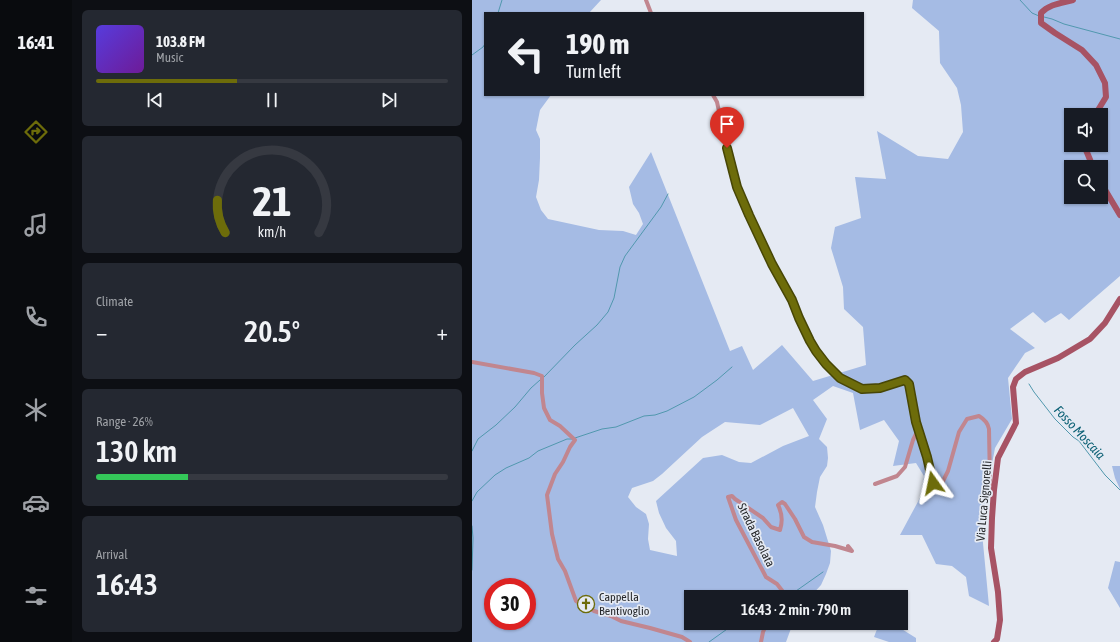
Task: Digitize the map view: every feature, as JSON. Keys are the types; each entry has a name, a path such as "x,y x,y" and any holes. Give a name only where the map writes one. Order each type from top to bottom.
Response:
{"main road":[{"path":"1074,0 1044,9 1041,13 1041,23 1055,34 1082,50 1096,65 1105,83 1106,97 1099,108"},
{"path":"1108,195 1120,215"},
{"name":"Via Luca Signorelli","path":"994,642 997,639 1000,620 998,592 991,548 994,490 998,458 1016,423 1013,387 1016,379 1025,372 1058,358 1090,339 1105,324 1120,299"}],"street":[{"path":"646,0 651,12"},
{"path":"714,96 717,102 737,187 772,264 792,300 799,318 816,351 840,378 862,389 880,388 905,380 909,384 912,408 927,457 933,483 937,488 939,488 943,483 960,432 967,419 979,416 983,418 989,429 990,486 994,490"},
{"path":"472,362 534,373 542,376 544,408 550,420 560,426 575,440 563,462 554,474 547,495 552,534 558,559 565,571 576,600 594,611 611,616 621,621 682,637 690,642"},
{"path":"875,484 897,476 905,466 913,440 919,432"},
{"name":"Strada Basolata","path":"782,590 766,577 736,520 728,496 732,496 764,518 771,527 780,530 782,517 778,505 782,502 785,504 804,537 812,542 852,551 848,546"},
{"path":"761,642 764,630"}],"shaded area":[{"path":"472,0 601,0 590,12 484,12 484,96 550,96 540,110 536,130 540,139 540,158 539,180 536,197 541,210 548,219 599,230 623,231 636,235 643,224 639,213 633,204 629,187 651,152 730,351 742,346 753,370 782,345 813,381 866,365 863,327 844,309 843,287 831,248 835,227 861,218 855,177 886,179 877,131 918,156 948,159 963,132 961,105 957,88 940,63 939,31 912,8 913,0 1120,0 1120,276 1069,320 1061,313 1045,323 1033,312 1010,329 1035,348 1025,353 1008,378 1012,419 995,448 981,522 989,606 969,596 966,577 952,566 936,564 922,535 900,535 921,496 924,476 916,463 893,466 899,441 884,420 860,430 853,393 833,386 813,400 827,419 819,439 827,447 827,466 820,477 815,507 823,525 831,551 830,563 821,585 816,590 684,590 684,630 790,630 786,642 472,642","holes":["793,408 809,436 783,446 751,463 739,462 722,455 703,458 656,501 659,513 666,528 676,541 677,556 650,550 648,539 649,524 646,514 636,507 628,497 632,488 653,481 702,437 725,422 760,425"]},
{"path":"1112,466 1120,466 1120,489 1115,478"},
{"path":"1115,561 1120,562 1120,608 1108,588"},
{"path":"877,630 903,630 916,638 916,642 889,642 874,637"}],"waterway":[{"path":"498,12 502,0"},
{"path":"1020,0 1032,13 1039,16"},
{"path":"1044,17 1120,39"},
{"path":"472,55 484,46"},
{"path":"544,377 597,325 608,312 614,298 620,267 625,256 661,207 668,194"},
{"path":"575,438 602,429 616,427 644,416 655,415 667,411 694,397 732,367"},
{"path":"472,451 478,439 515,407 540,380"},
{"name":"Fosso Moscaia","path":"1029,384 1055,419 1079,441 1105,475 1120,490"},
{"path":"472,501 477,492 495,475 506,468 529,458 538,451 567,439 572,439"},
{"path":"472,526 472,570"},
{"path":"797,590 823,572"},
{"path":"709,642 726,630"}],"place":[{"name":"Cappella Bentivoglio","path":"586,604"}],"route":[{"path":"727,148 737,187 749,215 772,264 792,300 810,341 826,364 840,378 862,389 880,388 905,380 909,384 912,408 930,467 933,483"}]}
